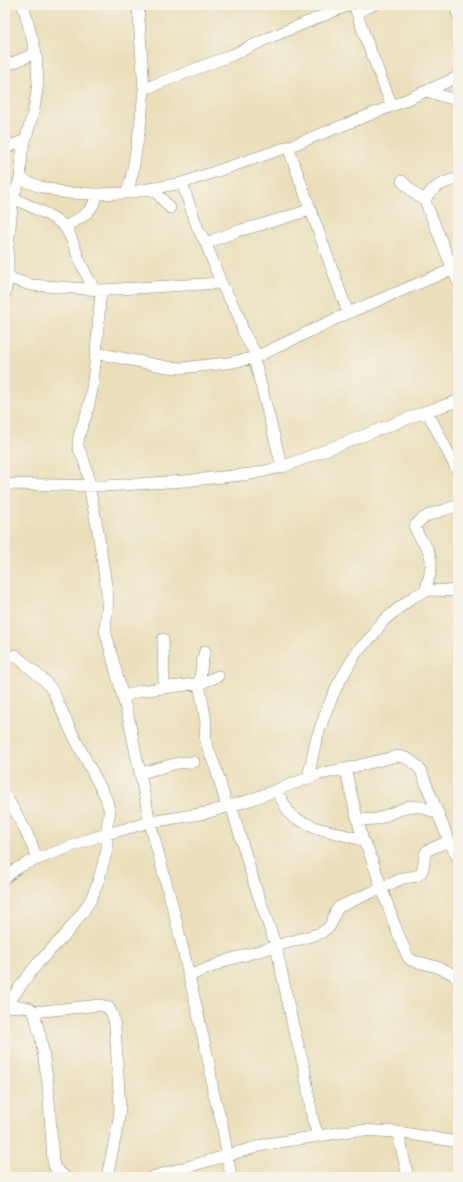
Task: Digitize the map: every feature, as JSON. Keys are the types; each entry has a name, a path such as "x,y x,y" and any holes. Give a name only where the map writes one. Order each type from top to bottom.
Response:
{"street":[{"path":"5,294 8,274 7,248 13,197 20,179 25,140 34,109 38,83 36,53 22,5"},
{"path":"127,193 132,175 141,120 144,89 138,5"},
{"path":"144,89 232,55 271,37 353,7 373,5"},
{"path":"455,5 458,14"},
{"path":"353,7 392,106"},
{"path":"5,66 36,53"},
{"path":"20,179 38,186 66,193 97,194 127,193 182,183 288,147 458,78"},
{"path":"426,90 458,100"},
{"path":"5,148 25,140"},
{"path":"288,147 348,313"},
{"path":"5,148 14,150 22,158"},
{"path":"425,201 428,194 434,188 458,178"},
{"path":"402,181 425,201 458,282"},
{"path":"182,183 198,229 206,243 221,283 238,314 243,331 255,353 254,358 282,467"},
{"path":"149,189 156,192 170,208"},
{"path":"65,228 82,218 91,209 97,194"},
{"path":"13,197 25,205 42,212 65,228 82,266 98,290 96,353 88,411 80,432 78,443 79,450 90,479 89,486 98,530 108,599 105,630 123,697 141,773 150,822 210,1063 213,1091 222,1124 231,1177"},
{"path":"206,243 237,231 310,210"},
{"path":"96,353 167,367 181,368 227,364 254,358 348,313 453,269"},
{"path":"8,274 12,279 30,285 98,290 221,283"},
{"path":"5,484 106,486 214,479 251,474 282,467 427,411 458,401"},
{"path":"427,411 458,472"},
{"path":"425,591 430,572 431,560 427,547 416,531 415,526 425,517 458,505"},
{"path":"308,778 316,740 327,709 347,666 356,653 373,635 384,620 413,597 425,591 458,591"},
{"path":"163,640 164,687"},
{"path":"206,650 203,658 199,683 206,722 205,740 276,946 293,1026 304,1067 313,1121 318,1135"},
{"path":"5,1007 24,981 83,912 91,899 98,882 107,850 107,825 110,812 106,798 71,731 53,691 44,680 15,655"},
{"path":"123,697 139,691 199,683 212,680 218,676"},
{"path":"5,878 16,869 37,858 108,834 150,822 206,813 319,774 345,769 382,758 397,756 404,756 414,762 421,771 449,841 458,858"},
{"path":"141,773 178,763 194,762"},
{"path":"345,769 363,841 368,850 400,941 408,957 411,960 452,972 458,978"},
{"path":"276,790 290,814 294,818 317,828 344,834 363,841"},
{"path":"5,795 19,816 30,838 37,858"},
{"path":"358,820 377,819 409,806 422,807 439,814"},
{"path":"189,976 228,960 321,934 330,926 336,911 340,907 403,878 417,876 421,873 425,854 428,850 449,841"},
{"path":"34,1012 100,1005 109,1008 113,1016 115,1026 120,1109 107,1177"},
{"path":"5,1007 27,1007 32,1009 34,1012 41,1039 48,1084 53,1162 55,1168 65,1177"},
{"path":"152,1177 267,1144 357,1130 398,1132 458,1142"},
{"path":"398,1132 408,1177"}]}
